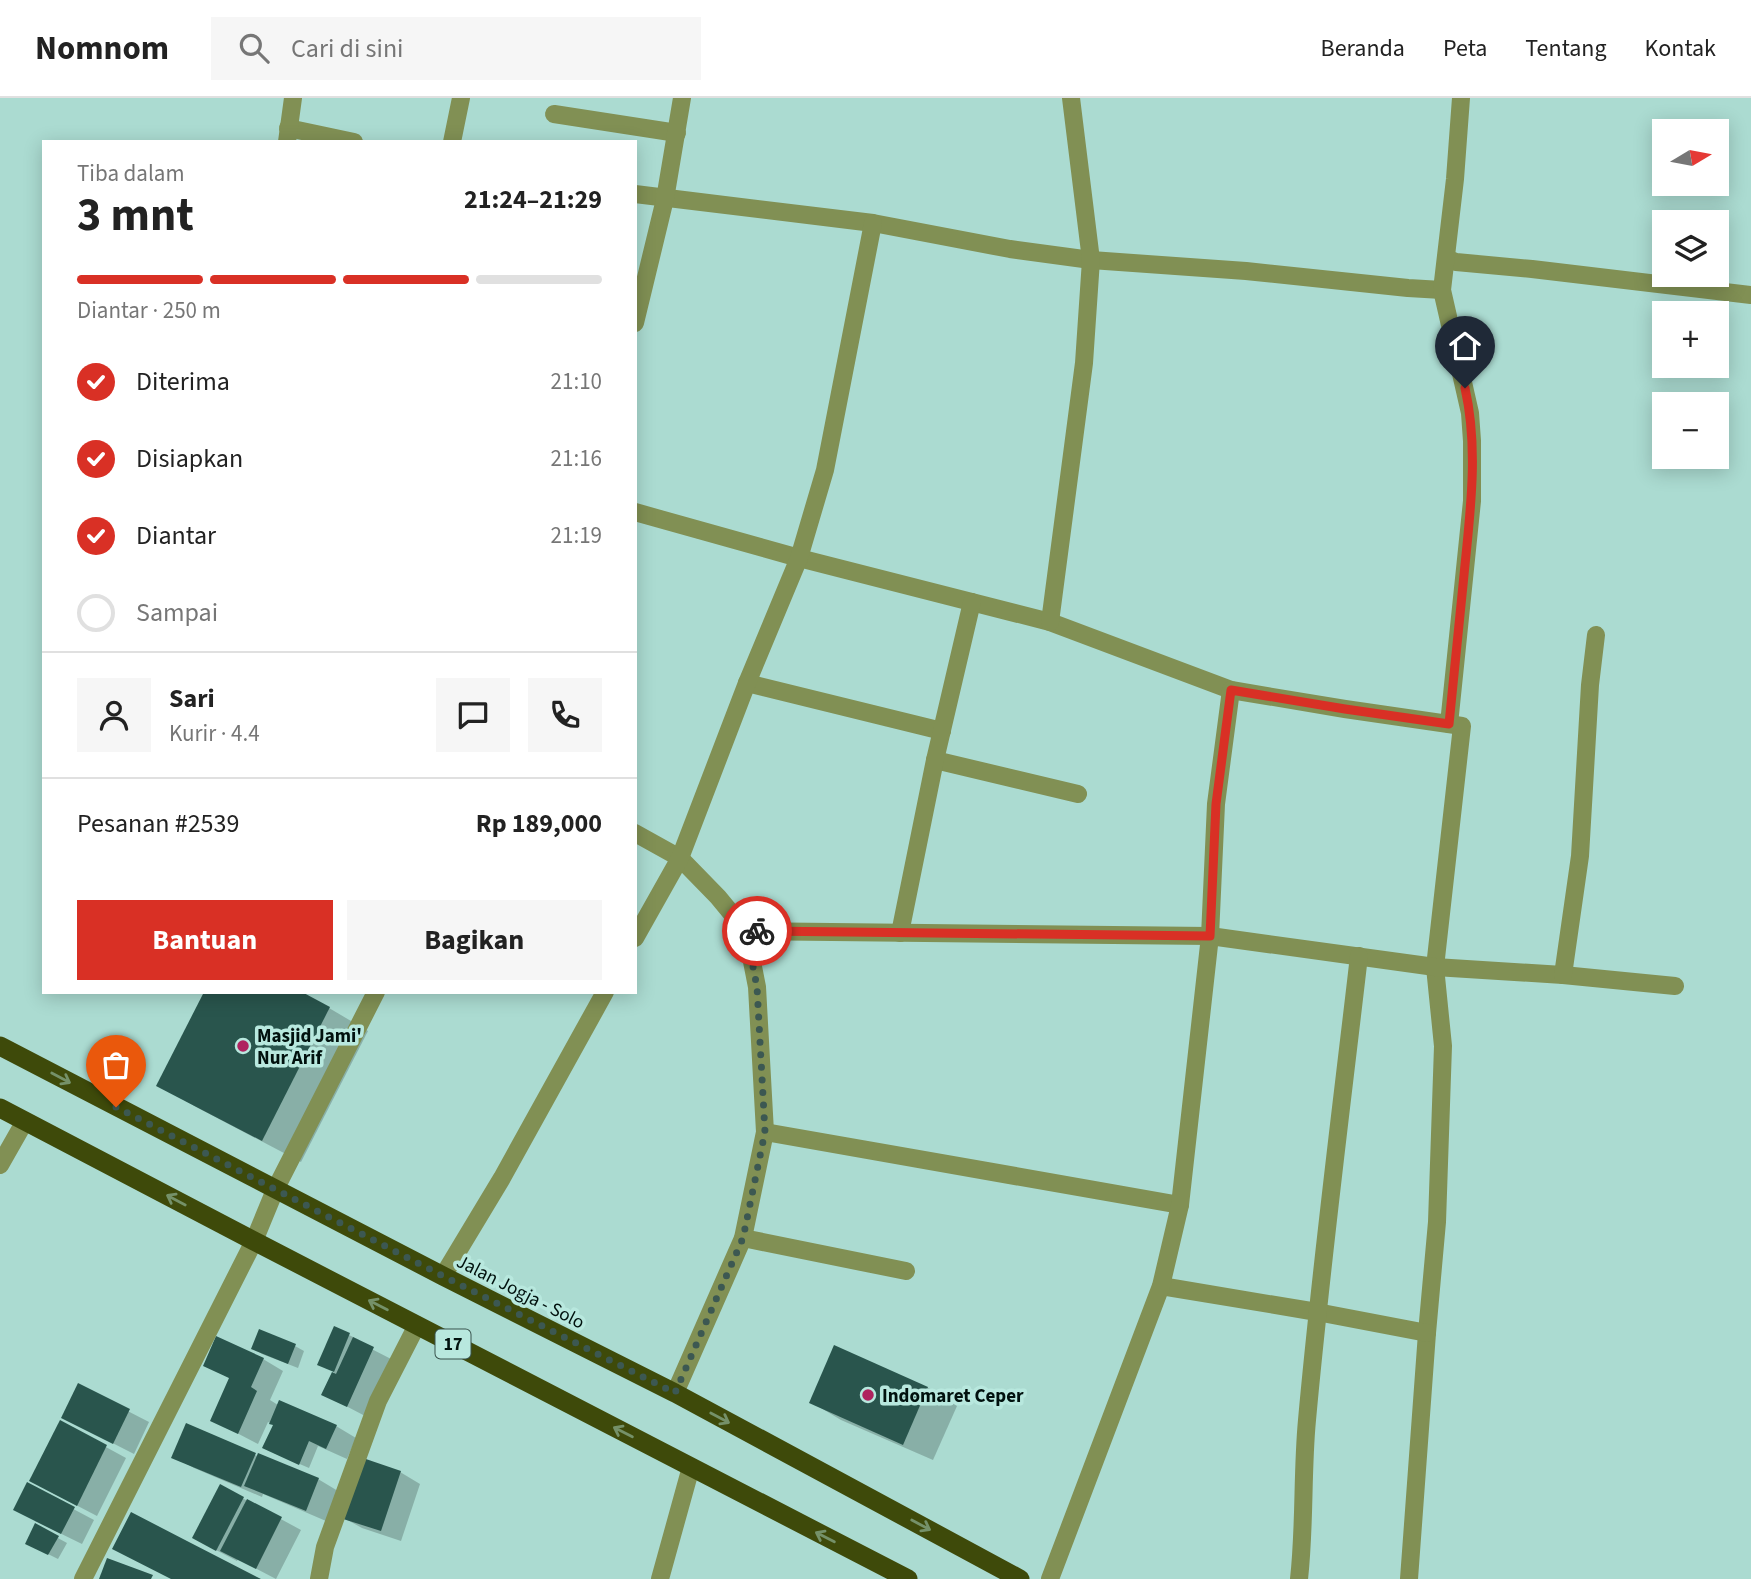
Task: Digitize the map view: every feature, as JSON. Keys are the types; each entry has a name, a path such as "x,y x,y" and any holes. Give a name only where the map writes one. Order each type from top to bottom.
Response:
{"highway":[{"name":"Jalan Jogja - Solo","path":"0,1046 275,1190 675,1393 1020,1579"},
{"name":"17","path":"0,1108 908,1579"}],"street":[{"path":"293,98 287,135 335,140"},
{"path":"452,140 461,98"},
{"path":"637,315 665,199 682,98"},
{"path":"1050,622 1084,363 1091,260 1072,98"},
{"path":"1449,724 1472,501 1470,413 1443,290 1461,98"},
{"path":"554,114 677,133"},
{"path":"637,194 873,223 1010,250 1091,260 1246,271 1443,290"},
{"path":"637,934 680,858 747,682 799,558 825,470 873,223"},
{"path":"1446,258 1457,262 1751,295"},
{"path":"637,513 799,558 1050,622 1231,690 1462,726 1435,967 1443,1046 1437,1222 1409,1579"},
{"path":"900,933 935,760 972,602"},
{"path":"1563,975 1580,856 1590,685 1596,635"},
{"path":"747,682 942,731"},
{"path":"1050,1579 1161,1286 1180,1205 1210,936 1216,804 1231,690"},
{"path":"935,760 1078,794"},
{"path":"637,834 680,858 746,931 757,987 765,1132 743,1238 675,1393"},
{"path":"746,931 1210,936 1435,967 1563,975 1675,986"},
{"path":"1299,1579 1303,1550 1307,1425 1317,1312 1359,956"},
{"path":"83,1579 375,994"},
{"path":"443,1276 502,1178 604,994"},
{"path":"0,1165 25,1121"},
{"path":"765,1132 1180,1205"},
{"path":"743,1238 906,1271"},
{"path":"1161,1286 1317,1312 1427,1334"},
{"path":"319,1579 325,1547 378,1401 417,1325"},
{"path":"660,1579 691,1467"}],"building":[{"name":"Masjid Jami' Nur Arif","path":"203,994 306,994 330,1007 262,1141 156,1086"},
{"path":"334,1326 350,1333 334,1372 317,1365"},
{"path":"259,1329 296,1344 288,1364 251,1349"},
{"path":"216,1336 264,1358 251,1387 257,1391 238,1434 210,1421 229,1378 203,1366"},
{"path":"353,1337 374,1347 347,1407 321,1395 332,1372 336,1374"},
{"name":"Indomaret Ceper","path":"834,1345 928,1387 903,1445 809,1403"},
{"path":"78,1383 130,1409 113,1444 61,1418"},
{"path":"279,1400 337,1425 326,1449 309,1441 299,1465 262,1448 273,1425 269,1424"},
{"path":"60,1420 107,1445 77,1506 29,1481"},
{"path":"186,1423 256,1453 241,1487 171,1458"},
{"path":"258,1453 319,1478 306,1511 244,1486"},
{"path":"360,1457 401,1471 381,1531 340,1518"},
{"path":"27,1482 75,1507 61,1534 13,1510"},
{"path":"220,1484 244,1497 216,1551 192,1538"},
{"path":"247,1499 282,1517 256,1569 220,1551"},
{"path":"131,1512 261,1579 171,1579 112,1549"},
{"path":"35,1523 59,1536 48,1555 25,1544"},
{"path":"107,1558 153,1575 151,1579 99,1579"}],"way so far":[{"path":"116,1107 675,1393 743,1238 765,1132 757,987 746,931 757,931"}],"place":[{"name":"Masjid Jami' Nur Arif","path":"243,1046"},
{"name":"Indomaret Ceper","path":"868,1395"}],"route":[{"path":"757,931 1210,936 1216,804 1231,690 1449,724 1472,501 1472,441 1465,388"}]}
